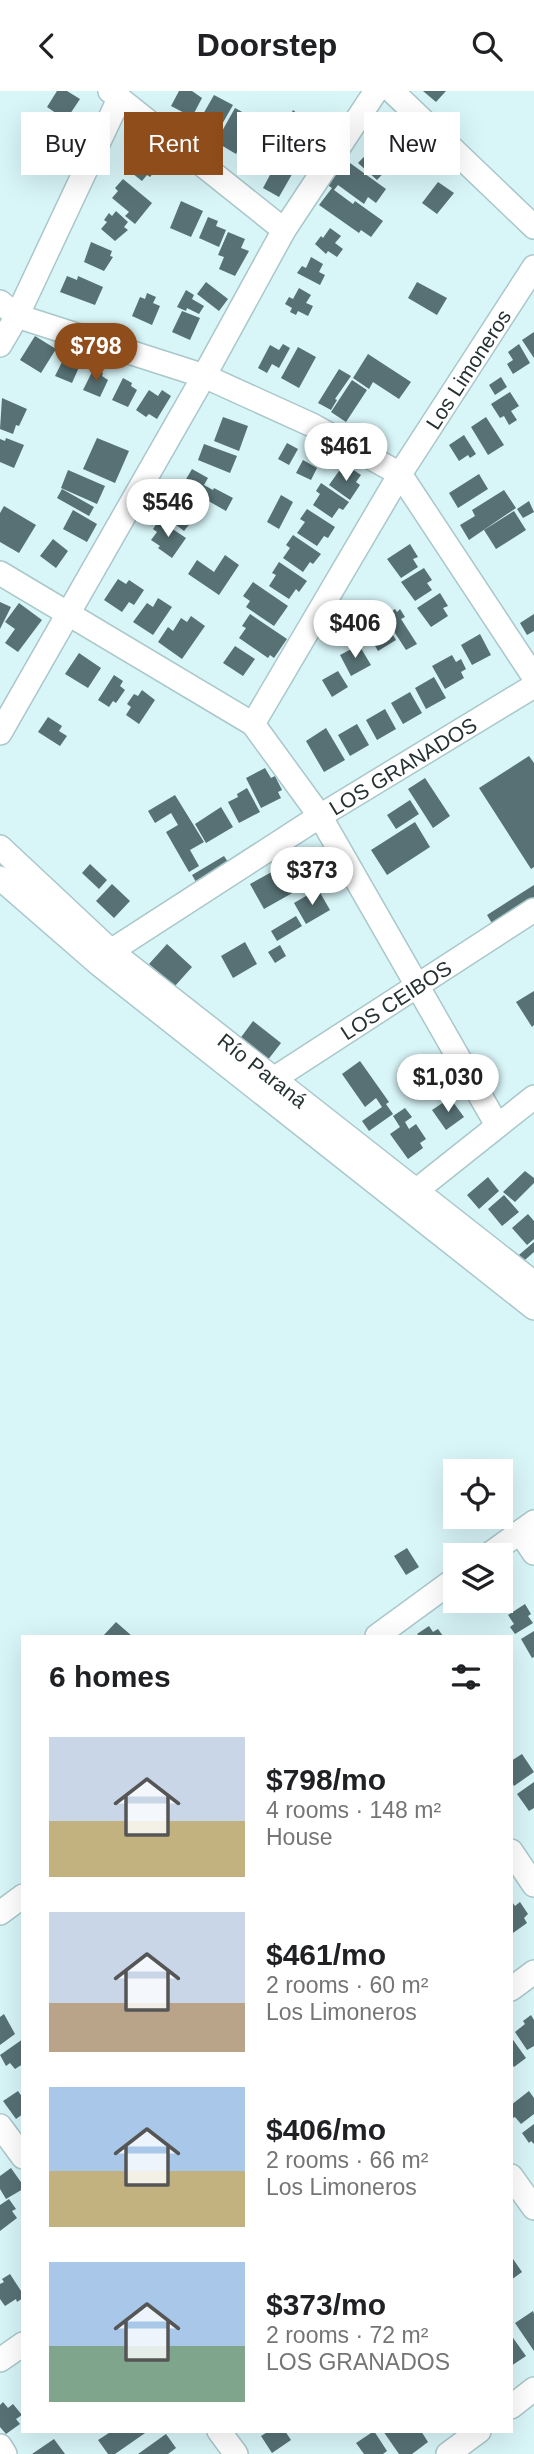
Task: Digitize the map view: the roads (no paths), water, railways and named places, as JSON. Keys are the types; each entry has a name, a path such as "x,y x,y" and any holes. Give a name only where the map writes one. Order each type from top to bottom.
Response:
{"street":[{"path":"0,733 204,376 284,230 376,91"},
{"path":"391,91 534,227"},
{"path":"0,345 8,309 114,95 284,230"},
{"name":"Los Limoneros","path":"253,724 400,474 534,267"},
{"path":"8,309 204,376 312,425 400,474 534,677"},
{"path":"0,573 253,724 320,816 498,1125"},
{"name":"LOS GRANADOS","path":"105,958 320,816 534,686"},
{"name":"Río Paraná","path":"0,847 105,958"},
{"name":"Río Paraná","path":"0,878 411,1198 534,1283"},
{"name":"LOS CEIBOS","path":"266,1086 534,909"},
{"path":"411,1198 534,1097"},
{"name":"Río Paraná","path":"411,1198 534,1308"},
{"path":"505,1543 527,1527 534,1553"},
{"path":"378,1635 443,1588"},
{"path":"513,1854 534,1885"},
{"path":"0,1913 21,1897"},
{"path":"513,1988 534,1972"},
{"path":"0,2126 21,2154"},
{"path":"513,2179 534,2208"},
{"path":"0,2360 21,2345"},
{"path":"513,2405 534,2389"},
{"path":"220,2433 236,2454"},
{"path":"0,2447 5,2454"}]}
